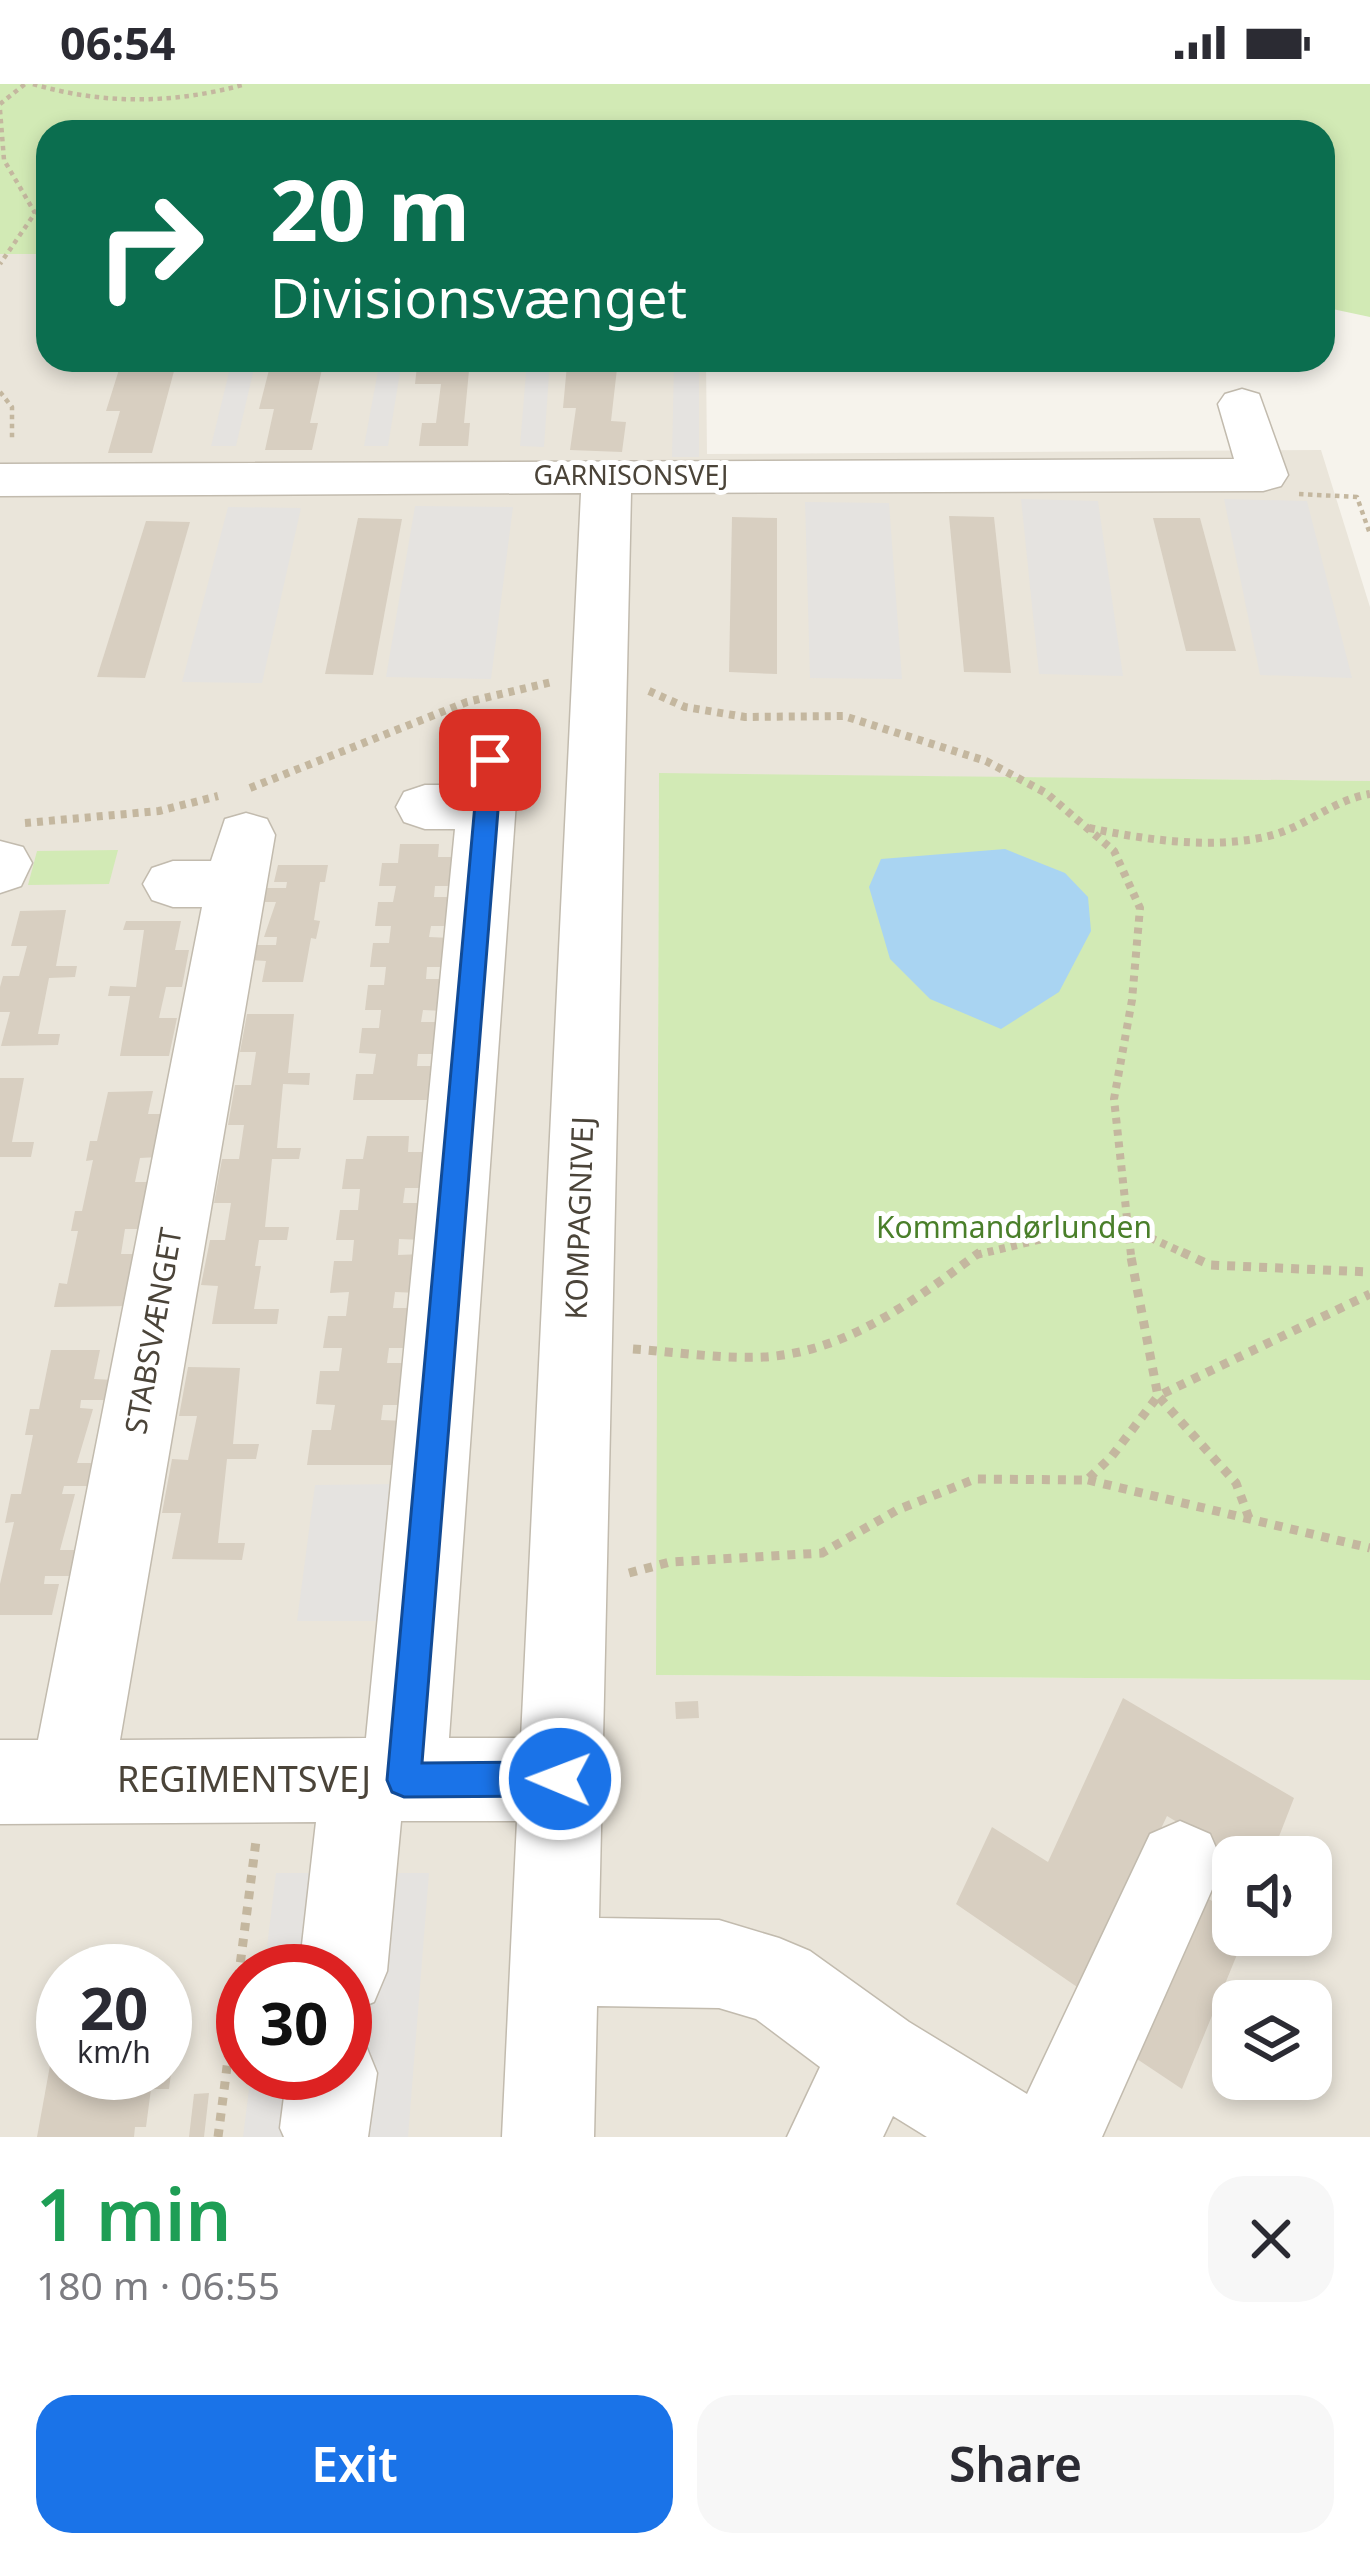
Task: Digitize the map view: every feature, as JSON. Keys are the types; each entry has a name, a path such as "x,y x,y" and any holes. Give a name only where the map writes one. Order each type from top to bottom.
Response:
{"street":[{"path":"1242,404 1263,475"},
{"name":"GARNISONSVEJ","path":"0,480 1263,475"},
{"name":"KOMPAGNIVEJ","path":"548,2137 608,476"},
{"path":"349,1944 384,1780 467,791"},
{"name":"STABSVÆNGET","path":"36,1780 225,837"},
{"name":"REGIMENTSVEJ","path":"36,1780 560,1779"},
{"path":"1055,2137 1180,1864"},
{"path":"553,1961 719,1964 778,1982 877,2054 1012,2137"},
{"path":"833,2137 877,2054"}],"path":[{"path":"0,264 35,213 4,160 0,107 29,84 101,97 196,97 246,84"},
{"path":"1263,475 1269,493 1357,497 1370,534"},
{"path":"8,852 159,811 225,837 467,703 562,680"},
{"path":"641,691 659,692 685,707 745,717 844,716 986,760 1046,794 1114,851 1140,908 1132,1000 1114,1099 1125,1226 1158,1396 1236,1483 1249,1517"},
{"path":"1085,827 1136,840 1276,834 1347,796 1370,794"},
{"path":"632,1348 765,1357 840,1342 922,1294 981,1251 1039,1235 1125,1226 1210,1265 1370,1272"},
{"path":"1087,1480 1112,1456 1158,1396 1370,1294"},
{"path":"629,1573 670,1562 822,1553 897,1510 975,1479 1087,1480 1370,1548"},
{"path":"218,2137 264,1779"}],"shaded area":[{"path":"0,254 36,254 36,372 706,372 707,454 1321,450 1370,607 1370,781 659,774 657,1675 1370,1680 1370,2137 0,2137"},
{"path":"229,372 253,372 236,446 211,446"},
{"path":"378,372 400,372 388,446 364,446"},
{"path":"526,372 549,372 544,447 520,446"},
{"path":"674,372 699,372 699,457 672,457"},
{"path":"1021,499 1098,501 1123,676 1039,674"},
{"path":"1224,499 1307,501 1352,678 1260,675"},
{"path":"805,502 889,503 902,679 810,678"},
{"path":"415,506 513,507 491,679 386,677"},
{"path":"228,507 301,508 262,683 182,682"},
{"path":"396,1484 382,1621 297,1621 315,1485"},
{"path":"276,1873 429,1873 408,2137 243,2137 248,2100 372,2100 372,1944 267,1944"}],"green space":[{"path":"0,84 1370,84 1370,317 1335,310 1335,120 36,120 36,254 0,254"},
{"name":"Kommandørlunden","path":"659,773 1370,781 1370,1680 656,1675"},
{"path":"118,850 109,884 28,885 37,851"}],"water":[{"path":"1005,849 1065,873 1088,897 1091,931 1059,992 1001,1029 930,999 890,959 869,887 881,859"}],"building":[{"path":"118,372 174,372 152,453 108,453 120,411 106,411"},
{"path":"268,372 321,372 310,423 318,423 312,450 265,450 274,409 259,409"},
{"path":"416,372 469,372 464,423 470,423 468,446 419,446 422,423 436,423 441,384 415,384"},
{"path":"566,372 617,372 611,421 626,422 622,452 570,450 576,408 563,408"},
{"path":"949,516 994,517 1011,673 964,672"},
{"path":"732,517 777,518 777,674 729,672"},
{"path":"358,518 402,519 373,675 325,674"},
{"path":"1153,518 1200,518 1236,651 1186,651"},
{"path":"146,521 190,522 145,678 97,677"},
{"path":"400,844 439,844 438,857 459,857 456,886 435,886 434,897 454,897 451,926 431,926 429,937 451,938 448,967 427,967 426,979 446,979 444,1011 423,1010 421,1022 443,1022 440,1054 418,1054 417,1066 439,1066 436,1100 353,1100 356,1074 373,1074 376,1054 359,1053 362,1028 379,1028 381,1010 365,1010 368,985 384,985 386,967 370,967 373,943 389,943 391,926 375,926 378,902 393,902 396,886 379,886 382,863 398,863"},
{"path":"278,865 328,865 325,882 320,882 314,920 320,921 316,939 311,938 303,982 262,982 266,961 249,960 252,945 276,945 277,937 264,937 276,902 259,902 262,888 286,888 287,882 274,882"},
{"path":"66,910 56,966 77,966 75,977 49,978 38,1034 60,1034 58,1045 1,1046 10,1012 0,1012 0,987 3,976 19,976 27,946 11,946 20,911"},
{"path":"126,921 181,921 175,950 189,950 182,987 166,987 159,1018 177,1018 169,1056 120,1056 130,996 108,996 110,986 136,987 144,930 123,930"},
{"path":"247,1014 294,1014 288,1073 310,1073 309,1085 283,1084 277,1148 301,1148 299,1159 272,1159 265,1227 289,1227 287,1240 259,1240 255,1266 261,1266 254,1309 279,1309 277,1324 212,1324 218,1286 201,1285 210,1240 225,1240 231,1203 214,1203 222,1159 239,1159 244,1125 228,1125 235,1085 251,1085 256,1052 240,1052"},
{"path":"0,1078 24,1078 12,1142 34,1142 31,1157 0,1157"},
{"path":"153,1091 148,1114 166,1114 158,1157 140,1158 135,1182 153,1182 144,1229 125,1229 121,1254 139,1254 129,1306 54,1307 59,1283 67,1284 78,1231 71,1231 75,1211 82,1211 93,1160 86,1161 90,1141 97,1141 108,1092"},
{"path":"367,1136 409,1136 408,1152 432,1152 428,1188 405,1188 403,1203 426,1203 423,1240 399,1239 398,1255 422,1254 418,1293 395,1292 393,1308 417,1308 413,1348 389,1348 387,1363 412,1363 408,1405 383,1405 381,1420 407,1421 402,1465 307,1465 312,1430 331,1430 335,1405 316,1404 320,1371 339,1371 342,1348 323,1348 328,1316 346,1316 349,1292 330,1293 334,1261 352,1261 354,1240 336,1240 340,1210 358,1210 360,1189 342,1189 346,1159 363,1159"},
{"path":"51,1350 100,1350 94,1379 114,1380 109,1400 81,1400 80,1408 93,1409 77,1463 98,1463 93,1486 64,1486 62,1494 75,1494 60,1550 82,1550 77,1576 45,1576 44,1584 59,1584 52,1615 0,1615 0,1584 14,1522 5,1523 11,1494 21,1494 33,1435 25,1435 30,1409 39,1409"},
{"path":"188,1367 240,1368 233,1444 259,1444 256,1459 227,1459 218,1543 245,1543 242,1560 172,1559 181,1513 162,1513 172,1459 188,1460 197,1416 179,1416"},
{"path":"1123,1698 1294,1798 1279,1836 1212,1836 1212,1843 1167,1816 1083,1991 956,1904 992,1827 1048,1862"},
{"path":"698,1701 699,1718 676,1719 675,1702"},
{"path":"1204,1896 1212,1901 1212,1956 1236,1956 1227,1980 1212,1980 1212,2016 1182,2089 1137,2059"},
{"path":"209,2093 204,2137 189,2137 194,2094"},
{"path":"44,2100 150,2100 146,2127 135,2127 134,2137 37,2137"}],"route":[{"path":"490,760 404,1780 560,1779"}]}
